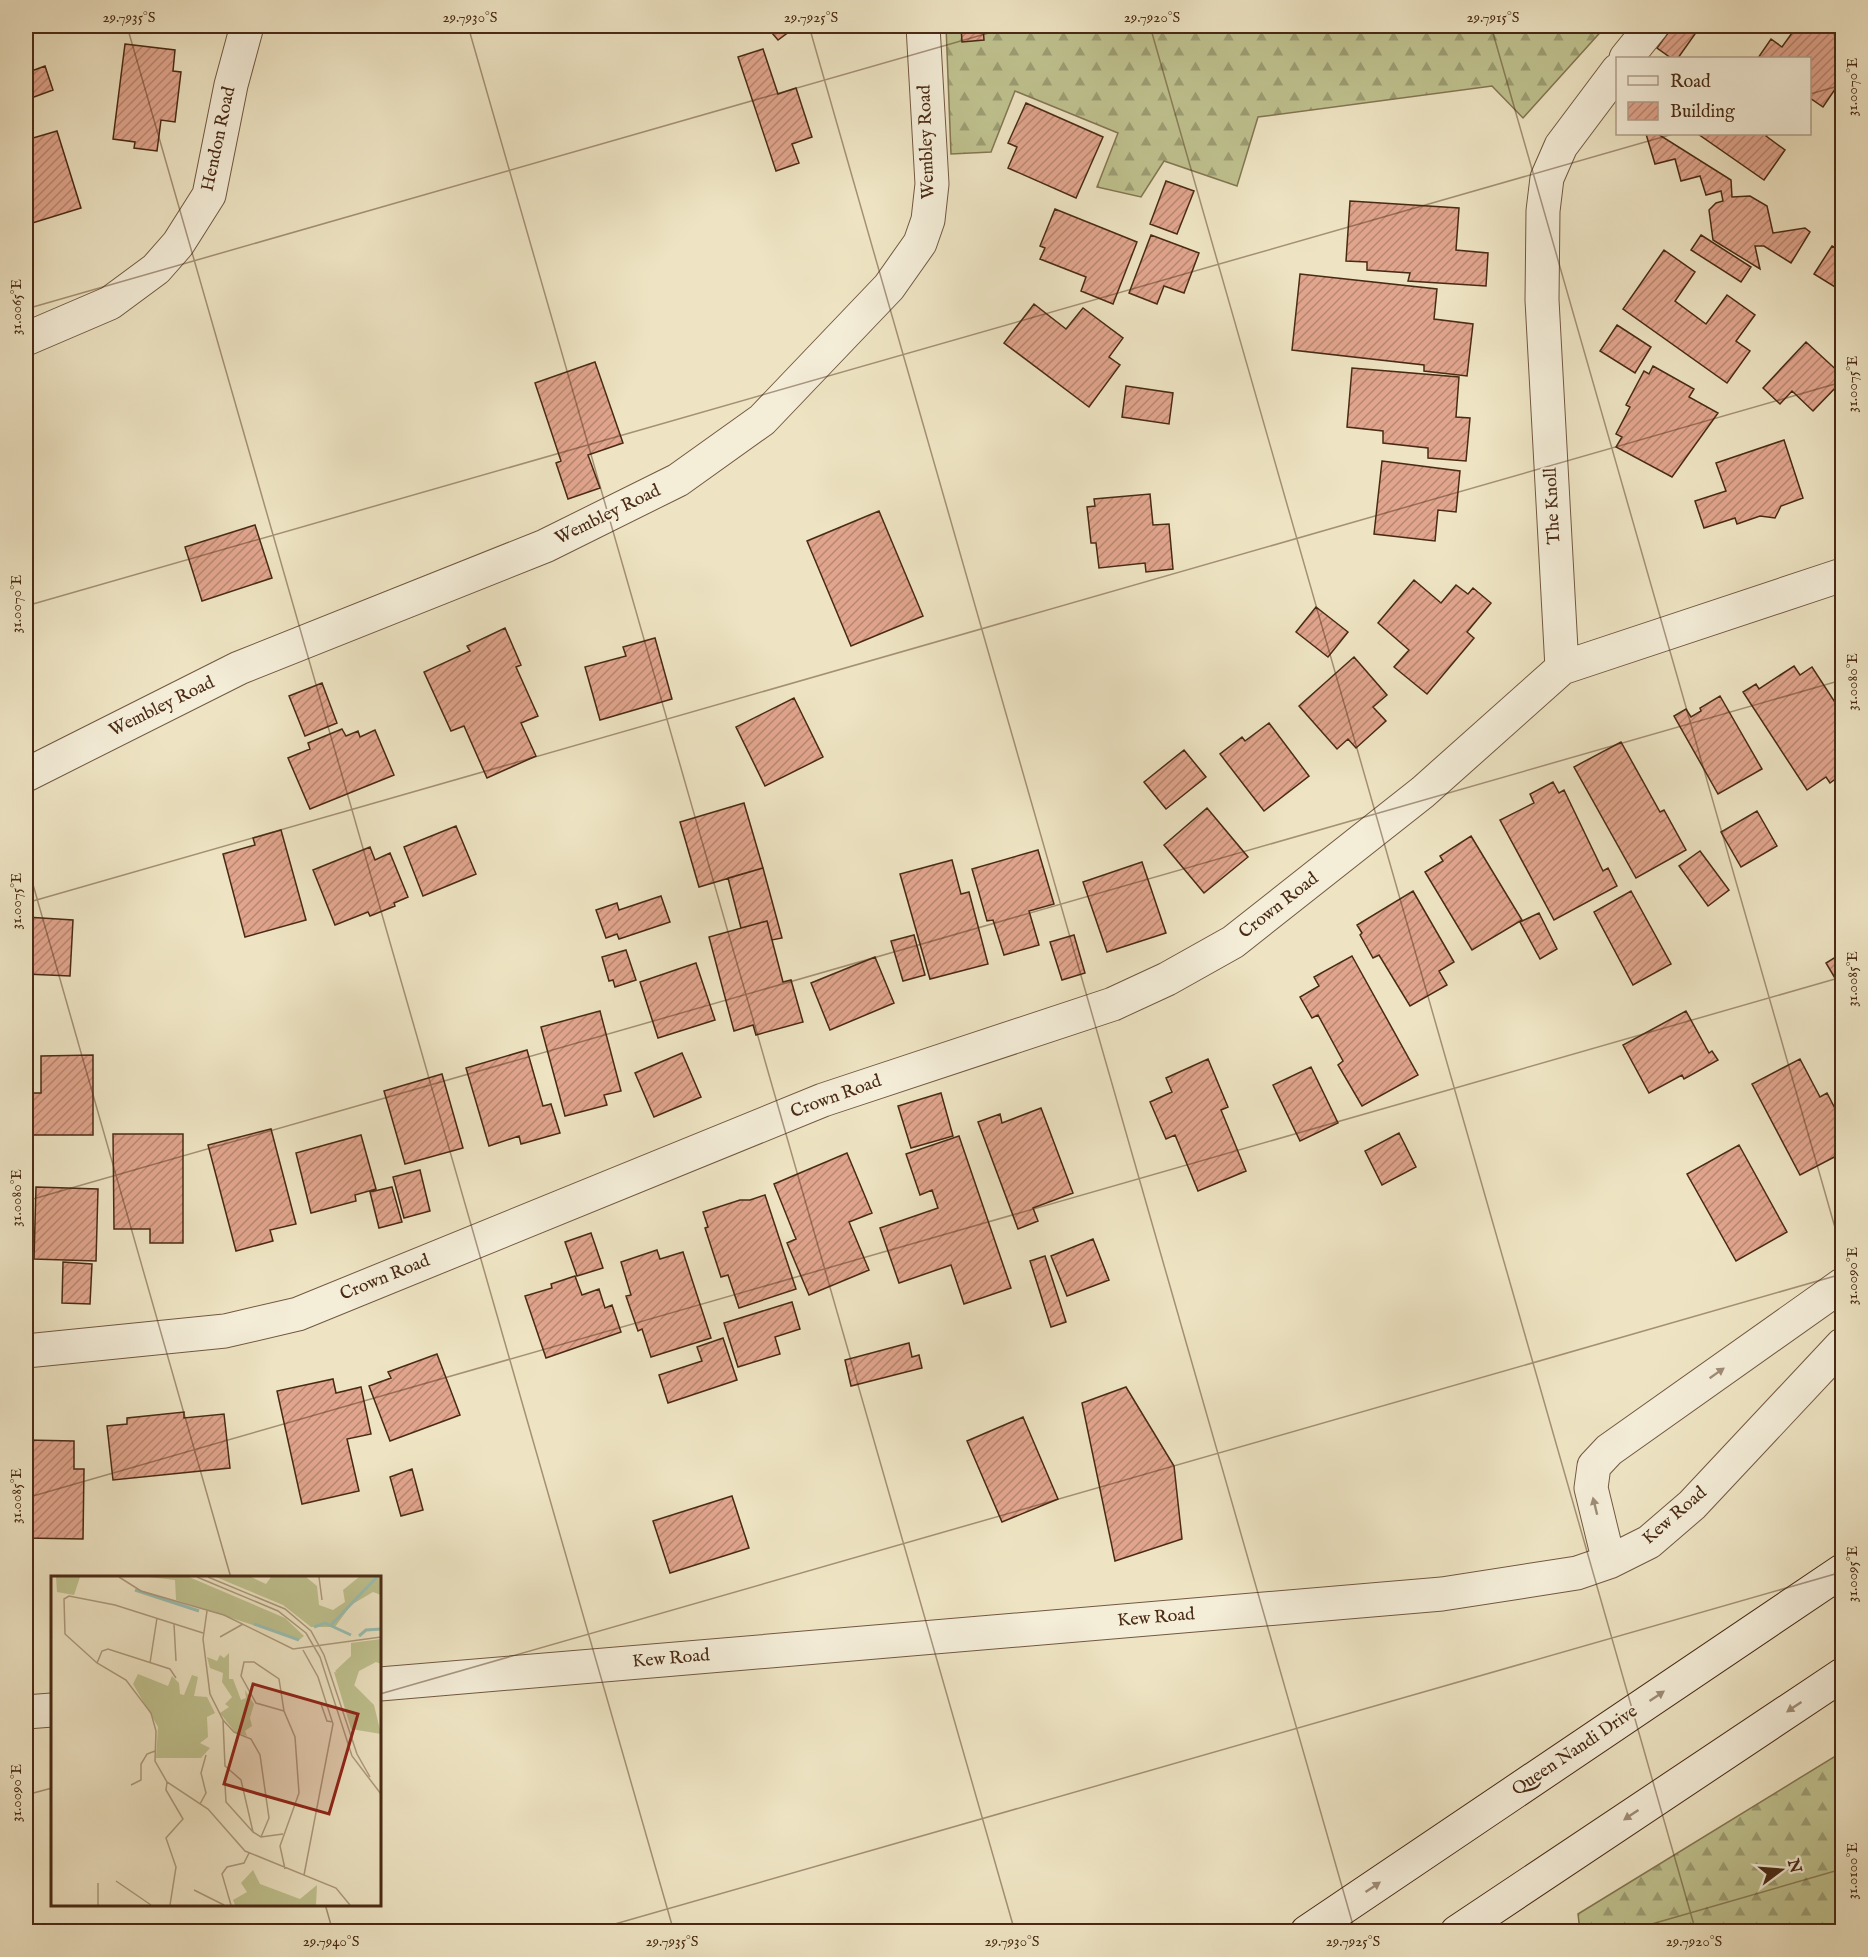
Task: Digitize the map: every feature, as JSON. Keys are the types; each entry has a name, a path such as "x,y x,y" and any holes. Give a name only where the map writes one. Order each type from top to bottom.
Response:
{"street":[{"name":"Hendon Road","path":"26,339 110,303 156,269 178,244 209,195 231,85 247,26"},
{"name":"Wembley Road","path":"26,775 239,668 545,546 678,480 762,420 889,287 920,243 928,220 932,184 923,26"},
{"path":"1627,57 1652,26"},
{"name":"The Knoll","path":"1562,669 1542,300 1543,211 1548,178 1561,146 1616,71"},
{"path":"1562,669 1842,575"},
{"name":"Crown Road","path":"26,1351 225,1331 298,1314 822,1100 1113,1004 1167,979 1233,942 1423,792 1562,669"},
{"path":"1609,1562 1591,1488 1594,1466 1609,1450 1842,1285"},
{"name":"Kew Road","path":"381,1684 1442,1594 1577,1573 1609,1562 1649,1542 1692,1505 1842,1346"},
{"name":"Queen Nandi Drive","path":"1307,1932 1842,1571"},
{"path":"1457,1932 1842,1675"},
{"path":"26,1712 51,1710"}],"green space":[{"path":"946,26 1606,26 1523,118 1492,86 1258,117 1237,186 1164,161 1141,197 1097,187 1118,133 1015,91 991,152 951,154"},
{"path":"1842,1752 1842,1931 1580,1931 1578,1914"}],"building":[{"path":"766,26 797,26 778,40"},
{"path":"961,26 983,26 984,40 962,42"},
{"path":"1673,26 1683,26 1695,34 1679,57 1670,57 1657,48"},
{"path":"1797,26 1827,26 1842,36 1842,79 1823,107 1811,99 1811,57 1759,57 1771,39 1782,47"},
{"path":"125,44 175,50 173,71 181,72 175,122 161,120 157,151 134,148 135,142 113,139"},
{"path":"763,49 778,94 796,88 812,137 792,144 799,163 776,171 738,57"},
{"path":"45,66 53,90 26,100 26,73"},
{"path":"1026,103 1103,137 1076,198 1008,168 1017,147 1008,143"},
{"path":"57,131 81,208 26,225 26,140"},
{"path":"1646,135 1660,135 1731,180 1732,197 1750,196 1767,206 1773,233 1805,228 1810,232 1791,263 1764,246 1755,246 1760,269 1713,240 1709,210 1716,203 1723,201 1721,191 1706,195 1700,176 1681,181 1675,159 1655,164"},
{"path":"1699,135 1767,135 1785,150 1764,180"},
{"path":"1166,181 1194,191 1177,234 1150,224"},
{"path":"1350,201 1459,208 1456,250 1488,253 1486,286 1408,281 1410,273 1367,270 1367,262 1346,261"},
{"path":"1055,209 1137,242 1113,304 1081,291 1086,277 1040,259 1045,248 1040,246"},
{"path":"1151,235 1199,253 1184,293 1164,286 1157,304 1129,293"},
{"path":"1701,235 1751,267 1741,282 1691,250"},
{"path":"1832,246 1842,252 1842,275 1835,287 1814,274"},
{"path":"1664,250 1695,272 1675,301 1706,324 1727,295 1755,315 1736,341 1750,351 1727,383 1623,309"},
{"path":"1300,274 1437,289 1434,319 1473,324 1467,376 1424,371 1424,365 1292,350"},
{"path":"1034,304 1066,329 1083,308 1123,338 1109,357 1120,365 1089,407 1004,343"},
{"path":"1617,325 1651,347 1635,373 1600,351"},
{"path":"1806,342 1842,375 1842,381 1813,411 1792,391 1780,404 1763,388"},
{"path":"595,362 623,443 588,455 600,488 568,499 556,463 561,461 535,383"},
{"path":"1653,366 1694,389 1689,397 1718,413 1672,477 1616,447 1622,437 1616,434 1630,407 1626,405 1644,371 1649,374"},
{"path":"1352,368 1459,377 1456,417 1470,418 1466,461 1428,458 1428,448 1383,443 1383,431 1347,427"},
{"path":"1126,386 1173,393 1169,424 1122,417"},
{"path":"1784,440 1803,498 1781,506 1775,518 1760,516 1737,524 1735,518 1704,528 1695,501 1726,491 1716,463"},
{"path":"1382,461 1460,471 1456,512 1438,510 1435,541 1374,534"},
{"path":"1150,494 1153,525 1169,524 1173,569 1146,572 1145,563 1099,568 1096,543 1091,543 1087,507 1095,506 1094,499"},
{"path":"879,511 923,616 851,646 807,541"},
{"path":"255,525 272,578 202,601 185,547"},
{"path":"1414,580 1441,603 1456,585 1468,594 1473,588 1491,603 1467,632 1474,638 1427,694 1394,667 1409,650 1378,623"},
{"path":"1316,607 1348,632 1328,657 1296,632"},
{"path":"505,628 521,665 516,667 538,716 521,723 536,756 487,778 464,726 451,731 424,672 470,651 467,646"},
{"path":"655,638 672,699 600,720 585,667 626,656 623,647"},
{"path":"1354,657 1387,695 1373,707 1386,721 1356,748 1348,739 1337,749 1299,706"},
{"path":"1794,666 1800,675 1812,667 1842,713 1842,774 1830,783 1826,777 1807,790 1743,692 1756,684 1759,689"},
{"path":"322,683 337,723 305,736 289,696"},
{"path":"1720,696 1762,769 1718,794 1674,716 1686,709 1691,717 1701,711 1700,708"},
{"path":"794,698 823,757 765,786 736,727"},
{"path":"1269,723 1309,776 1264,811 1220,754 1242,737 1245,741"},
{"path":"342,729 346,736 358,731 360,737 375,730 394,775 310,809 288,758 310,749 308,743"},
{"path":"1621,742 1660,812 1664,810 1686,850 1636,878 1574,767"},
{"path":"1184,750 1206,777 1166,809 1144,782"},
{"path":"1553,782 1559,793 1564,790 1603,871 1608,868 1617,886 1554,920 1500,820 1534,803 1530,794"},
{"path":"744,803 763,868 699,887 680,822"},
{"path":"1207,808 1248,857 1204,893 1164,845"},
{"path":"1757,811 1777,846 1741,867 1721,832"},
{"path":"456,826 476,874 423,896 404,847"},
{"path":"281,830 306,920 245,937 223,854 255,845 253,838"},
{"path":"1471,836 1522,920 1472,950 1425,872 1443,861 1440,856"},
{"path":"370,847 375,860 390,853 408,897 394,903 395,906 370,916 368,912 335,925 313,870"},
{"path":"1038,850 1054,904 1029,911 1039,945 1004,955 993,920 987,921 972,869"},
{"path":"1700,851 1729,890 1708,906 1679,866"},
{"path":"952,860 961,894 969,892 988,964 930,979 900,874"},
{"path":"1142,862 1166,933 1107,952 1083,882"},
{"path":"763,868 782,938 772,940 767,921 741,928 728,878"},
{"path":"1413,891 1454,962 1439,971 1447,985 1410,1006 1379,955 1373,958 1357,925"},
{"path":"1631,891 1671,964 1633,985 1594,912"},
{"path":"661,896 670,922 619,939 617,934 606,938 596,910 617,903 619,910"},
{"path":"1539,913 1557,949 1540,959 1520,922"},
{"path":"26,917 73,920 70,976 26,974"},
{"path":"767,921 783,982 791,980 803,1022 756,1035 753,1025 734,1031 709,937"},
{"path":"914,935 925,975 903,981 891,941"},
{"path":"1074,935 1085,973 1062,980 1050,942"},
{"path":"626,950 636,980 615,987 613,980 609,981 602,957"},
{"path":"1842,953 1842,990 1826,963"},
{"path":"1352,956 1418,1075 1362,1106 1338,1065 1343,1061 1318,1015 1312,1018 1300,997 1319,986 1314,977"},
{"path":"875,957 894,1003 830,1030 811,983"},
{"path":"696,963 715,1020 658,1038 640,982"},
{"path":"600,1011 621,1091 604,1095 607,1105 565,1116 541,1027"},
{"path":"1686,1011 1709,1053 1712,1051 1718,1060 1684,1079 1682,1075 1649,1093 1623,1045"},
{"path":"527,1050 543,1106 551,1104 560,1133 521,1144 519,1136 489,1146 466,1068"},
{"path":"682,1053 701,1097 654,1117 635,1073"},
{"path":"93,1055 93,1135 26,1135 26,1093 41,1093 41,1056"},
{"path":"1208,1059 1228,1107 1221,1110 1246,1171 1198,1191 1175,1135 1166,1139 1150,1102 1172,1092 1166,1078"},
{"path":"1800,1059 1820,1097 1827,1093 1842,1122 1842,1153 1800,1175 1752,1084"},
{"path":"1311,1067 1338,1123 1300,1141 1273,1085"},
{"path":"442,1074 463,1148 405,1164 384,1091"},
{"path":"941,1093 953,1136 911,1148 898,1106"},
{"path":"1041,1108 1073,1193 1033,1208 1038,1221 1018,1229 978,1122 1000,1114 1002,1123"},
{"path":"271,1129 296,1224 270,1230 273,1241 236,1251 208,1145"},
{"path":"1399,1133 1416,1167 1382,1185 1365,1151"},
{"path":"113,1134 183,1134 183,1243 150,1243 150,1229 114,1229"},
{"path":"361,1135 376,1189 355,1195 356,1201 311,1213 296,1153"},
{"path":"959,1136 1011,1288 964,1304 951,1265 899,1283 880,1228 938,1208 932,1190 920,1195 906,1154"},
{"path":"1739,1145 1787,1232 1736,1261 1687,1174"},
{"path":"847,1153 872,1213 849,1222 869,1270 809,1295 787,1243 796,1239 774,1184"},
{"path":"420,1170 430,1211 404,1218 393,1177"},
{"path":"36,1187 98,1189 96,1261 34,1259"},
{"path":"392,1187 402,1222 379,1228 370,1192"},
{"path":"765,1195 796,1289 739,1308 728,1275 721,1277 705,1228 708,1227 703,1212"},
{"path":"591,1233 603,1268 577,1276 565,1242"},
{"path":"1093,1239 1109,1280 1067,1296 1051,1256"},
{"path":"657,1250 660,1259 683,1252 711,1338 651,1357 642,1329 638,1331 626,1296 631,1295 621,1262"},
{"path":"1045,1256 1066,1322 1051,1327 1030,1261"},
{"path":"63,1262 92,1264 90,1304 62,1303"},
{"path":"575,1276 582,1295 599,1289 605,1308 612,1305 621,1332 546,1358 525,1296 552,1288 551,1284"},
{"path":"792,1302 800,1329 775,1337 780,1354 738,1367 724,1323"},
{"path":"723,1338 737,1380 668,1403 659,1375 702,1361 697,1347"},
{"path":"909,1343 912,1357 919,1355 922,1368 851,1386 845,1360"},
{"path":"437,1354 460,1415 390,1441 369,1386 391,1378 388,1372"},
{"path":"333,1379 336,1393 361,1387 371,1434 347,1439 359,1491 302,1504 277,1391"},
{"path":"1126,1387 1174,1466 1182,1539 1115,1561 1082,1403"},
{"path":"184,1412 184,1418 224,1414 230,1468 113,1480 107,1426 127,1424 127,1418"},
{"path":"1023,1417 1058,1499 1002,1522 967,1441"},
{"path":"26,1440 74,1441 74,1469 84,1469 83,1539 26,1538"},
{"path":"412,1469 423,1510 401,1516 390,1477"},
{"path":"732,1496 749,1548 670,1573 653,1521"}]}
